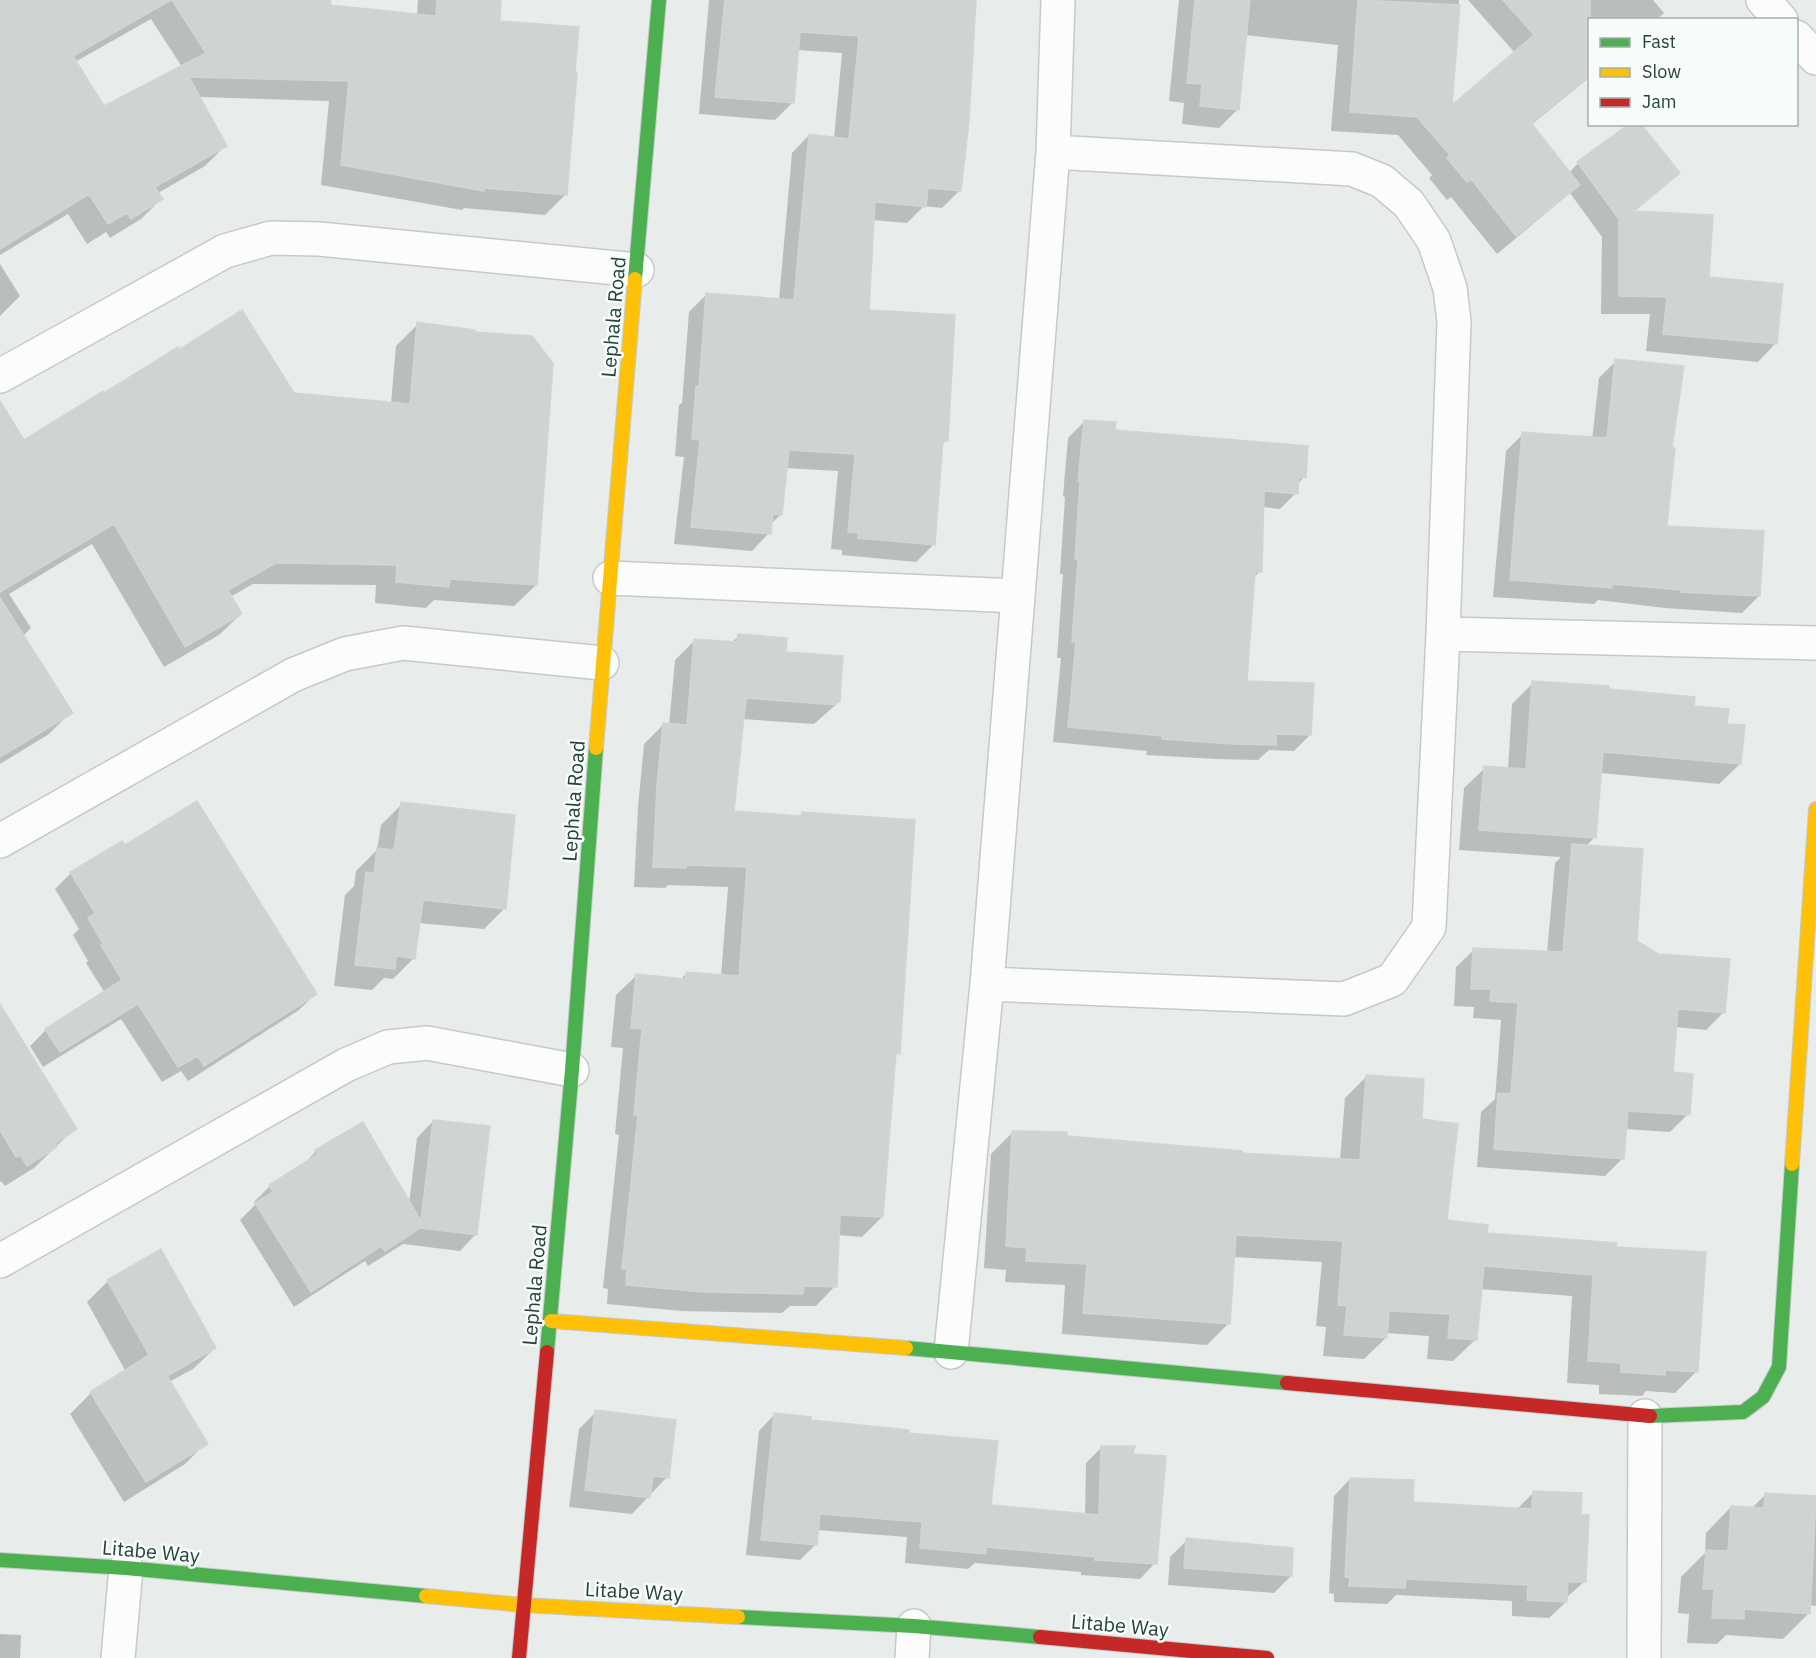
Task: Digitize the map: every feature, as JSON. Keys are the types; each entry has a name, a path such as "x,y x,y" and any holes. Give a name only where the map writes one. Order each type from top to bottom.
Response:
{"street":[{"name":"Lephala Road","path":"519,1658 551,1321 602,663 659,0"},
{"path":"951,1352 987,984 1018,596 1053,152 1058,0"},
{"path":"1763,0 1778,18"},
{"path":"1798,38 1816,58"},
{"path":"987,984 1344,999 1392,980 1428,927 1443,634 1454,322 1450,288 1434,242 1409,204 1382,181 1352,169 1053,152"},
{"path":"0,376 225,251 271,238 319,239 637,270"},
{"path":"610,578 1018,596"},
{"path":"1443,634 1816,643"},
{"path":"0,841 293,675 345,654 403,643 602,663"},
{"path":"551,1321 951,1352 1645,1416 1743,1412 1763,1397 1779,1367 1816,809"},
{"path":"0,1261 346,1065 388,1047 427,1043 572,1070"},
{"path":"1644,1658 1645,1416"},
{"name":"Litabe Way","path":"0,1560 126,1568 523,1605 914,1626 1267,1658"},
{"path":"118,1658 126,1568"},
{"path":"912,1658 914,1626"}],"building":[{"path":"0,0 171,0 73,56 104,106 206,53 172,0 331,0 330,5 436,16 437,0 501,0 500,21 579,27 567,195 484,188 484,191 341,165 349,81 189,77 227,146 155,187 163,199 131,219 127,213 108,224 89,194 0,249"},
{"path":"725,0 976,0 969,121 961,191 928,188 926,207 875,202 869,310 955,315 948,441 943,440 935,545 858,538 859,533 848,532 855,454 789,450 782,515 773,514 771,534 691,527 700,440 692,439 696,386 699,387 706,293 794,300 809,134 849,139 859,36 800,32 794,103 715,97"},
{"path":"1195,0 1250,0 1239,110 1200,106 1202,84 1187,83"},
{"path":"1358,0 1460,5 1452,105 1534,35 1503,0 1590,0 1588,78 1530,124 1580,185 1516,236 1471,179 1467,182 1447,158 1450,155 1417,117 1350,112"},
{"path":"1626,126 1643,126 1680,173 1634,211 1713,215 1709,277 1783,284 1777,344 1663,334 1667,297 1619,296 1619,219 1577,162"},
{"path":"242,310 294,393 410,404 417,322 475,330 474,332 532,336 553,363 537,585 450,579 449,587 396,582 397,565 276,563 228,590 242,614 185,647 114,524 0,592 0,401 24,440"},
{"path":"1615,359 1684,366 1672,448 1675,448 1667,526 1764,531 1760,596 1681,592 1681,590 1612,584 1612,588 1510,580 1522,432 1607,438"},
{"path":"1084,420 1116,422 1115,430 1308,446 1306,478 1299,477 1298,494 1264,491 1262,572 1255,572 1247,681 1314,683 1311,735 1276,734 1276,745 1234,744 1162,739 1162,736 1068,727 1076,642 1072,642 1078,559 1075,559 1080,481 1078,481"},
{"path":"0,598 73,713 0,757"},
{"path":"738,634 787,638 786,652 843,656 840,702 836,702 836,705 746,698 734,811 801,816 802,812 915,820 900,1054 896,1053 883,1217 840,1215 837,1287 804,1286 803,1294 703,1292 626,1285 627,1269 622,1269 638,1115 634,1115 642,1029 631,1028 636,974 686,979 686,972 739,976 747,867 686,865 686,868 653,867 663,723 687,725 694,639 737,642"},
{"path":"1532,681 1609,686 1609,689 1695,697 1694,706 1729,709 1727,724 1745,725 1741,764 1603,752 1596,838 1479,830 1484,766 1526,769"},
{"path":"197,801 317,994 204,1066 198,1056 178,1067 138,1004 60,1052 45,1029 122,980 88,918 95,913 70,872 122,841 125,845"},
{"path":"401,802 515,815 506,909 423,900 415,959 396,956 395,969 355,965 366,872 374,873 377,848 394,850"},
{"path":"1572,844 1643,849 1637,941 1658,954 1730,959 1725,1013 1678,1009 1673,1072 1693,1074 1690,1115 1628,1111 1624,1159 1494,1149 1498,1093 1511,1094 1518,1003 1490,1001 1491,989 1471,989 1473,948 1563,952"},
{"path":"0,1004 77,1129 55,1143 57,1147 27,1166 20,1155 16,1157 0,1130"},
{"path":"1366,1075 1424,1079 1422,1119 1458,1124 1447,1220 1488,1225 1487,1233 1617,1243 1616,1247 1706,1252 1698,1372 1665,1370 1665,1375 1621,1372 1621,1363 1588,1361 1593,1275 1484,1266 1477,1340 1448,1338 1450,1314 1389,1311 1387,1338 1344,1335 1347,1306 1338,1305 1343,1241 1236,1235 1230,1324 1083,1313 1087,1264 1026,1261 1027,1248 1006,1246 1012,1131 1067,1132 1067,1136 1242,1151 1242,1153 1360,1160"},
{"path":"433,1120 490,1126 477,1235 420,1228 385,1251 381,1246 311,1292 255,1203 273,1192 269,1185 318,1154 315,1150 363,1122 421,1221"},
{"path":"161,1249 216,1348 167,1376 208,1444 146,1482 90,1392 149,1355 107,1280"},
{"path":"595,1410 676,1420 669,1478 653,1476 650,1498 585,1490"},
{"path":"774,1413 811,1417 811,1420 909,1430 909,1433 998,1441 991,1505 1099,1515 1101,1446 1135,1446 1133,1454 1166,1456 1157,1564 1095,1560 1096,1557 986,1547 986,1554 920,1548 922,1522 820,1514 817,1545 761,1540"},
{"path":"1350,1478 1414,1480 1413,1502 1532,1509 1533,1491 1582,1493 1581,1515 1589,1515 1586,1582 1568,1582 1567,1602 1527,1600 1528,1585 1406,1579 1405,1588 1349,1586 1350,1578 1345,1577"},
{"path":"1765,1493 1816,1496 1810,1614 1744,1609 1744,1619 1712,1618 1714,1589 1703,1589 1706,1550 1728,1551 1731,1506 1764,1508"},
{"path":"1186,1538 1293,1548 1292,1576 1184,1568"}],"traffic: fast":[{"path":"635,279 659,0"},
{"path":"547,1352 572,1070 596,748"},
{"path":"1650,1416 1743,1412 1763,1397 1779,1367 1792,1164"},
{"path":"906,1348 1287,1383"},
{"path":"0,1560 126,1568 426,1596"},
{"path":"738,1617 914,1626 1040,1637"}],"traffic: slow":[{"path":"596,748 635,279"},
{"path":"1792,1164 1816,809"},
{"path":"551,1321 906,1348"},
{"path":"426,1596 523,1605 738,1617"}],"traffic: jam":[{"path":"519,1658 547,1352"},
{"path":"1287,1383 1650,1416"},
{"path":"1040,1637 1267,1658"}]}
